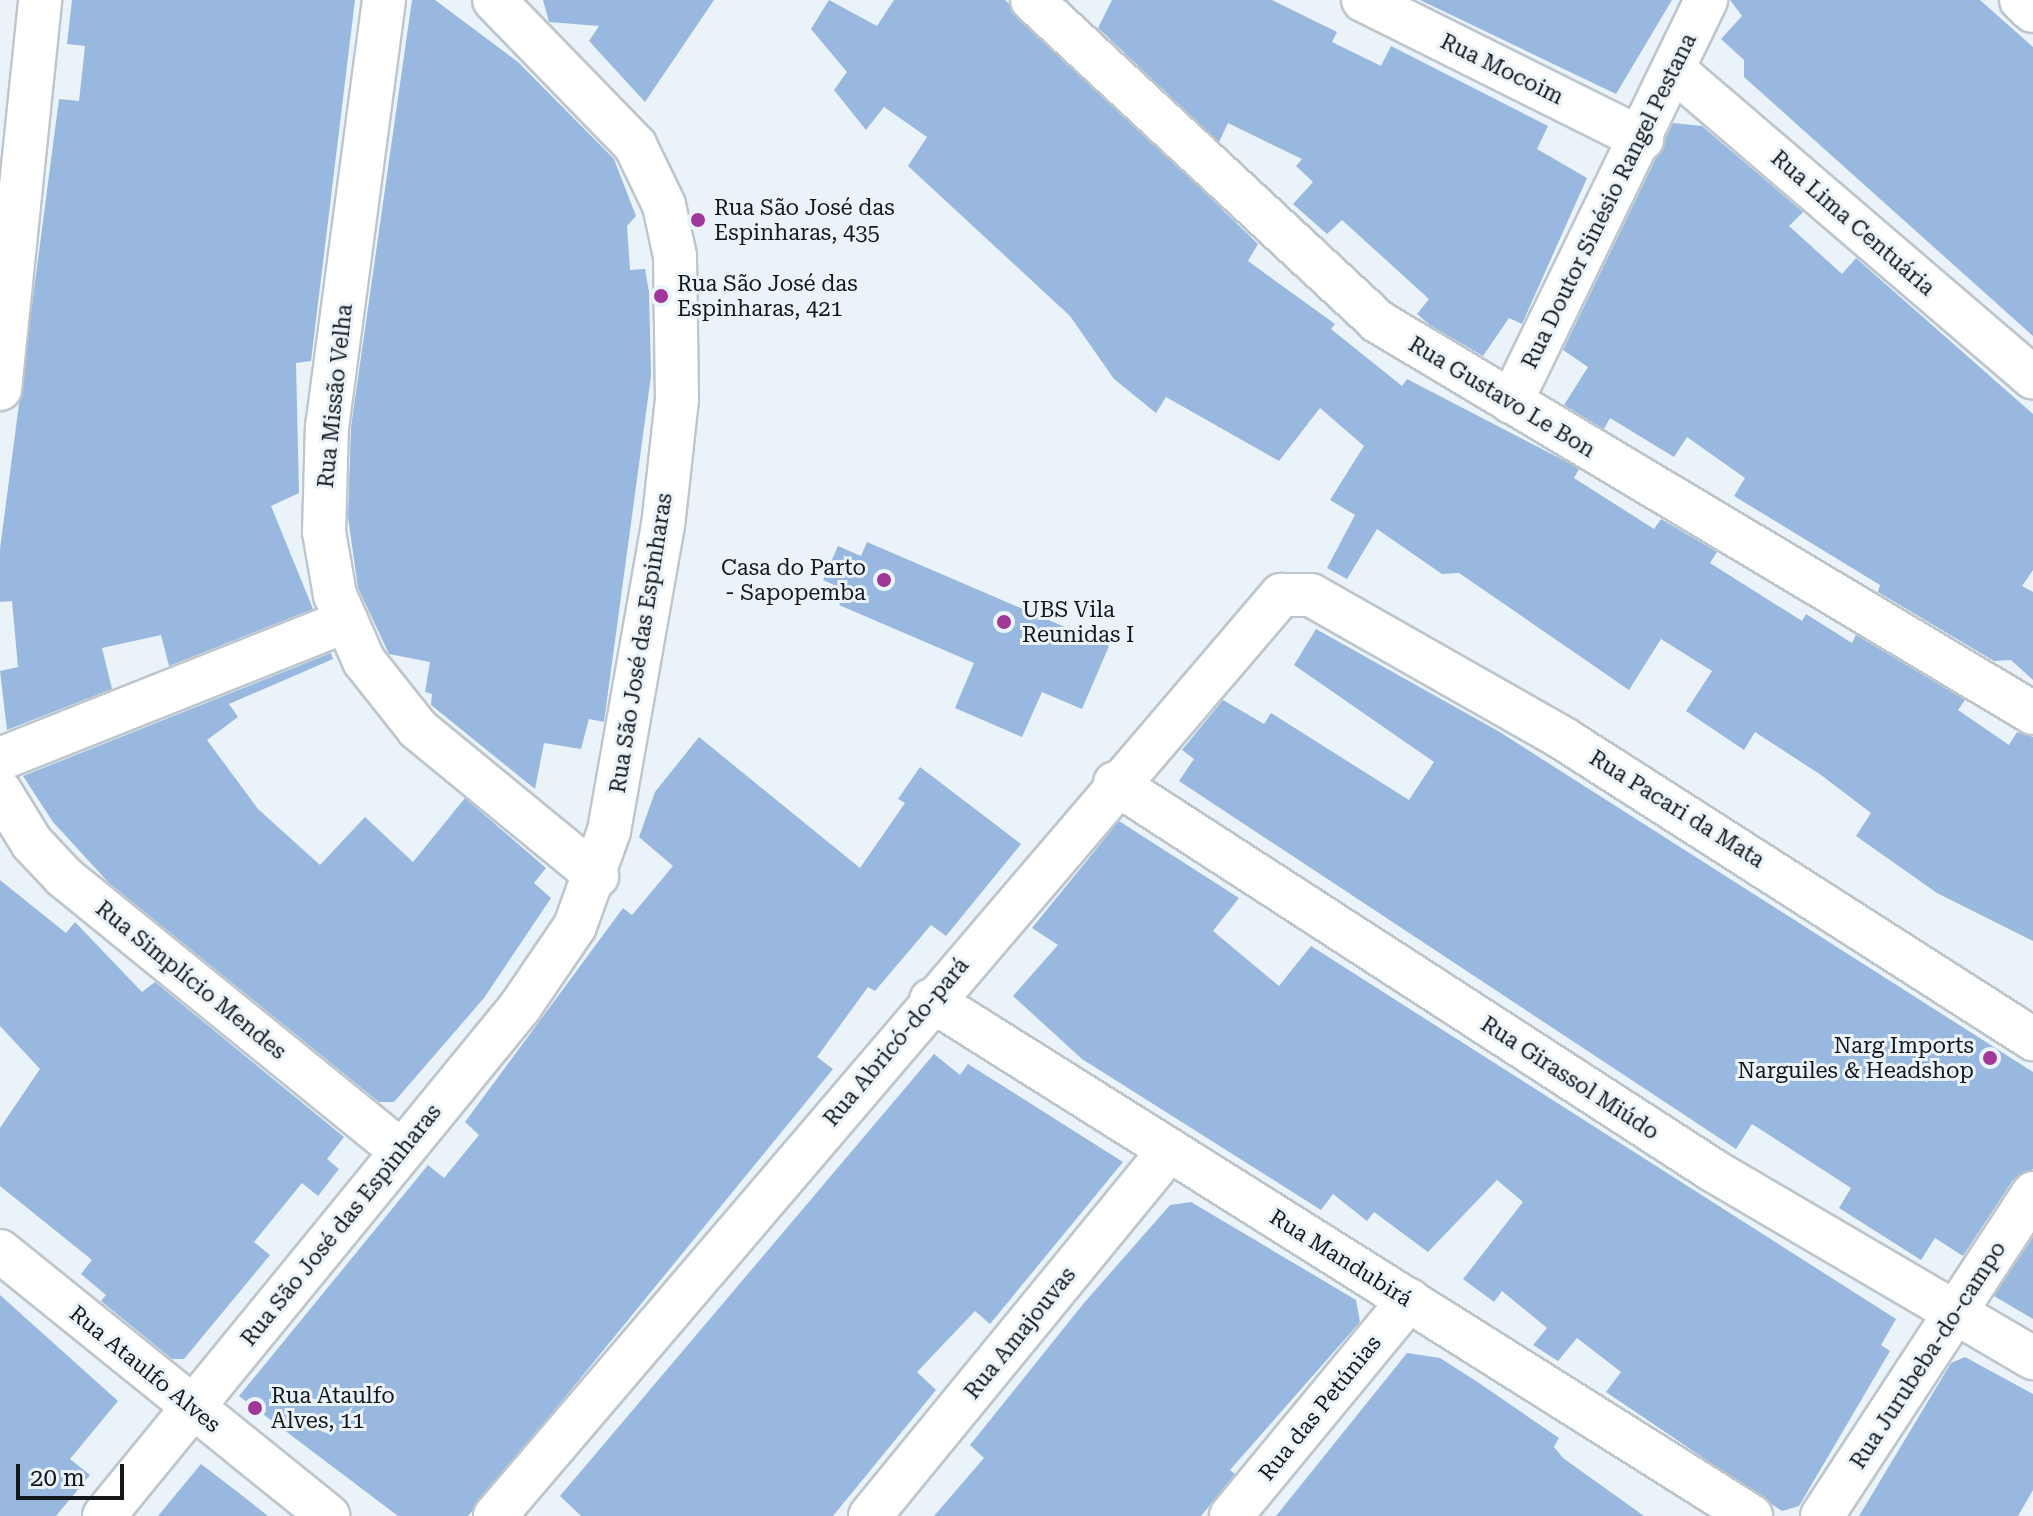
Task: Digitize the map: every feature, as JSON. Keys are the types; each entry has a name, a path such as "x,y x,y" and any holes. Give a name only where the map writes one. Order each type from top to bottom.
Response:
{"street":[{"path":"0,389 40,0"},
{"name":"Rua Missão Velha","path":"384,0 327,425 324,532 347,621 364,661 418,729 597,876"},
{"name":"Rua São José das Espinharas","path":"104,1516 520,1007 575,926 597,876 631,736 663,526 677,400 675,256 664,205 635,145 494,0"},
{"name":"Rua Gustavo Le Bon","path":"1032,0 1377,321 2033,713"},
{"name":"Rua Mocoim","path":"1363,0 1642,139"},
{"name":"Rua Doutor Sinésio Rangel Pestana","path":"1511,402 1642,139 1706,0"},
{"path":"2021,0 2033,11"},
{"name":"Rua Lima Centuária","path":"1673,69 2033,378"},
{"name":"Rua Abricó-do-pará","path":"495,1516 1269,600 1311,595"},
{"name":"Rua Pacari da Mata","path":"1311,595 1564,739 2033,1039"},
{"path":"0,759 347,621"},
{"name":"Rua Girassol Miúdo","path":"1115,783 1714,1171 1956,1316 2033,1358"},
{"name":"Rua Simplício Mendes","path":"0,791 32,843 64,877 401,1151"},
{"name":"Rua Mandubirá","path":"931,1000 1751,1516"},
{"name":"Rua Amajouvas","path":"870,1516 1170,1150"},
{"name":"Rua Jurubeba-do-campo","path":"1822,1516 1956,1316 2033,1193"},
{"name":"Rua Ataulfo Alves","path":"0,1251 329,1516"},
{"name":"Rua das Petúnias","path":"1231,1516 1409,1300"}],"building":[{"path":"72,0 355,0 311,361 296,363 299,493 271,506 313,609 169,666 161,635 102,648 112,689 7,730 0,671 18,667 12,601 0,602 0,549 59,99 79,101 85,46 67,44"},
{"path":"412,0 435,0 518,62 614,159 636,216 627,226 630,270 645,269 649,292 651,376 604,722 589,719 581,749 544,743 535,789 431,705 432,694 425,692 430,662 389,654 358,588 348,517 351,427"},
{"path":"543,0 714,0 645,102 589,41 599,26 549,22"},
{"path":"829,0 877,26 894,0 1005,0 1258,244 1248,261 1335,324 1331,329 1402,386 1407,379 1579,469 1574,478 1654,529 1661,519 1717,552 1710,563 1802,621 1806,614 1852,643 1856,635 1965,700 1958,710 2009,745 2017,732 2033,737 2033,941 1937,893 1856,836 1871,813 1821,775 1755,732 1744,750 1686,711 1712,671 1661,639 1629,690 1459,573 1442,574 1377,529 1347,579 1327,568 1355,515 1330,500 1364,446 1320,408 1279,461 1166,397 1156,413 1114,379 1070,316 908,166 927,137 884,107 866,130 834,90 847,72 811,29"},
{"path":"1112,0 1272,0 1337,32 1332,42 1381,66 1391,46 1548,126 1537,149 1587,178 1522,324 1509,318 1483,356 1430,325 1417,314 1429,299 1342,220 1327,234 1293,204 1313,182 1296,166 1302,159 1228,123 1219,142 1098,28"},
{"path":"1420,0 1672,0 1616,94"},
{"path":"1730,0 1980,0 2033,47 2033,336 1744,77 1744,60 1721,39 1742,16"},
{"path":"1673,123 1702,126 1803,212 1789,226 1842,274 1856,258 2033,414 2033,570 2022,586 2033,592 2033,680 2011,660 1994,661 1878,592 1880,585 1734,496 1745,478 1687,437 1674,457 1610,418 1604,429 1564,405 1588,367 1563,350"},
{"path":"867,542 1109,646 1082,709 1042,692 1022,737 955,708 974,663 839,605 845,590 823,580 838,546 861,556"},
{"path":"1316,629 1498,731 2033,1072 2033,1169 2013,1180 1963,1256 1935,1238 1921,1260 1839,1208 1851,1188 1752,1124 1736,1149 1179,781 1194,759 1182,750 1223,700 1264,724 1271,713 1409,800 1434,762 1294,665"},
{"path":"331,653 333,659 229,704 238,717 207,740 258,809 320,865 365,817 413,862 465,798 546,868 534,883 551,898 484,998 394,1102 379,1102 109,883 53,822 23,776"},
{"path":"699,737 860,868 905,803 898,799 920,767 1021,844 946,936 931,925 875,991 868,987 817,1057 833,1069 468,1516 398,1516 239,1396 428,1165 444,1178 479,1135 465,1122 623,908 632,915 673,866 639,837 655,792"},
{"path":"1119,821 1239,898 1213,931 1279,986 1311,946 1896,1319 1881,1345 1890,1351 1799,1506 1782,1511 1606,1392 1621,1372 1577,1338 1558,1361 1533,1345 1547,1328 1502,1291 1494,1302 1463,1279 1523,1202 1497,1180 1428,1252 1374,1212 1367,1221 1333,1194 1321,1210 1082,1059 1013,996 1058,945 1032,928"},
{"path":"0,880 66,933 75,922 142,992 155,982 344,1137 327,1159 339,1169 318,1196 302,1183 254,1242 270,1255 184,1359 172,1359 101,1301 106,1295 81,1274 92,1260 0,1186 0,1128 40,1069 0,1026"},
{"path":"934,1054 960,1075 968,1064 1123,1162 990,1324 975,1311 917,1372 936,1390 833,1516 581,1516 560,1496"},
{"path":"1191,1202 1356,1300 1360,1322 1230,1470 1235,1474 1201,1516 934,1516 984,1458 970,1445 1084,1303 1170,1205"},
{"path":"2033,1237 2033,1319 1994,1296"},
{"path":"0,1295 118,1401 70,1459 90,1475 56,1516 0,1516"},
{"path":"1407,1353 1440,1358 1559,1438 1554,1447 1563,1458 1644,1516 1276,1516"},
{"path":"1965,1357 2033,1394 2033,1490 2018,1516 1859,1516 1951,1363"},
{"path":"201,1464 235,1490 268,1516 158,1516"}],"place":[{"name":"Rua São José das Espinharas, 435","path":"698,220"},
{"name":"Rua São José das Espinharas, 421","path":"661,296"},
{"name":"Casa do Parto - Sapopemba","path":"884,580"},
{"name":"UBS Vila Reunidas I","path":"1004,622"},
{"name":"Narg Imports Narguiles & Headshop","path":"1990,1058"},
{"name":"Rua Ataulfo Alves, 11","path":"255,1408"}]}
